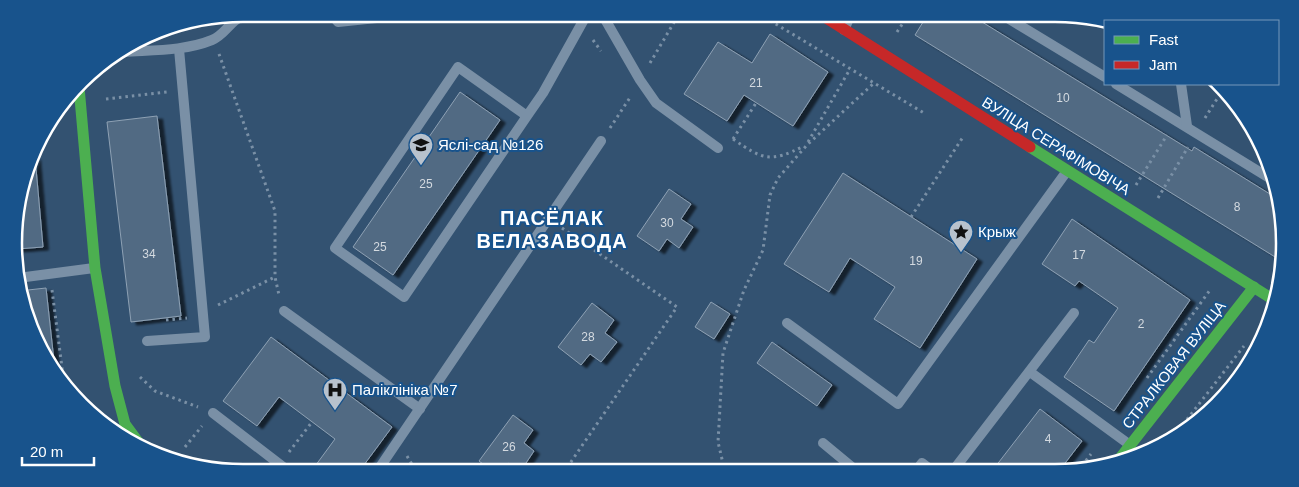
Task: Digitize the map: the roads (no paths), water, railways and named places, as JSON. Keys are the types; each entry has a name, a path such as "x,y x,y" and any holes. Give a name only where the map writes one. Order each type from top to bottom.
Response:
{"street":[{"name":"ВУЛІЦА СЕРАФІМОВІЧА","path":"832,22 1270,297"},
{"path":"80,95 95,268 115,386 126,424 133,435"},
{"name":"СТРАЛКОВАЯ ВУЛІЦА","path":"1122,454 1254,287"}],"lane":[{"path":"527,116 458,67 335,248 404,297 543,93 582,22"},
{"path":"607,22 640,80 656,103 718,148"},
{"path":"844,30 848,22"},
{"path":"1014,22 1104,76"},
{"path":"134,51 179,48 214,39 232,23"},
{"path":"147,341 205,337 179,48"},
{"path":"1118,85 1266,175"},
{"path":"1182,85 1187,126"},
{"path":"382,464 601,141"},
{"path":"787,323 898,404 1068,171"},
{"path":"25,277 95,268"},
{"path":"284,311 420,409"},
{"path":"958,464 1074,313"},
{"path":"1030,372 1130,445"},
{"path":"213,413 271,464"},
{"path":"823,443 848,464"}],"place":[{"name":"Яслі-сад №126","path":"421,166"},
{"name":"Крыж","path":"961,253"},
{"name":"Паліклініка №7","path":"335,411"}],"district":[{"name":"ПАСЁЛАК ВЕЛАЗАВОДА","path":"552,230"}]}
